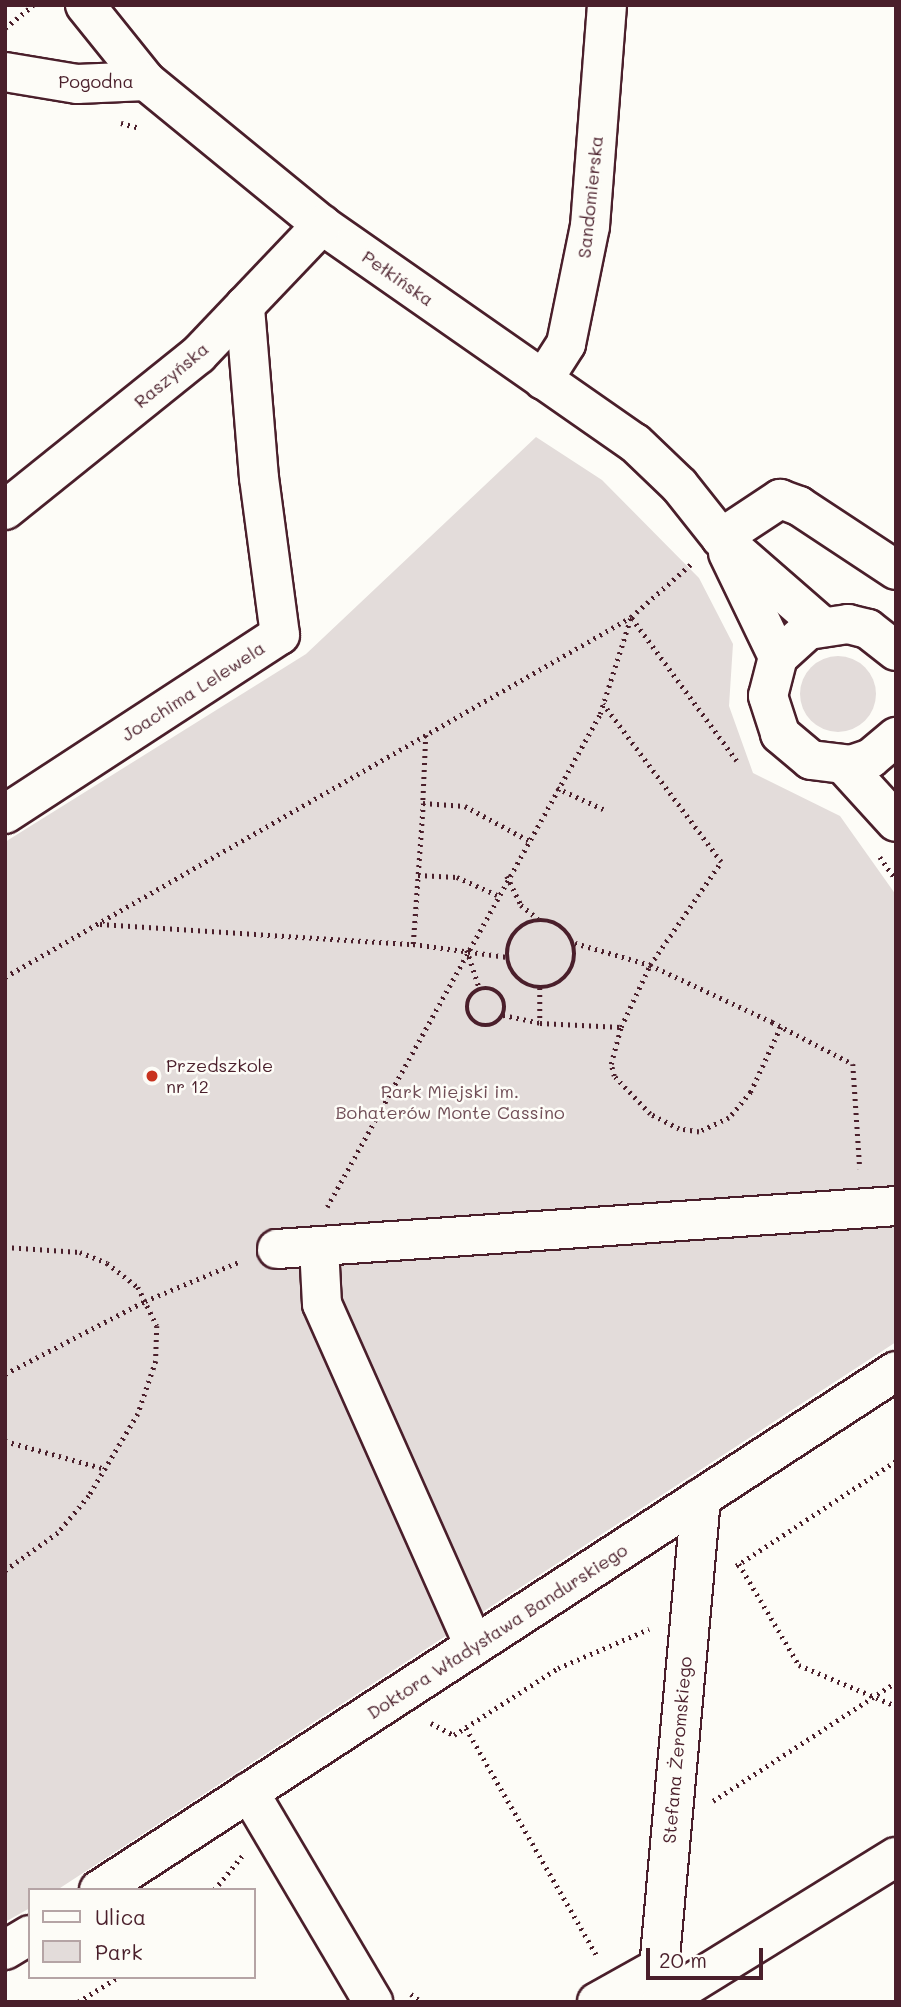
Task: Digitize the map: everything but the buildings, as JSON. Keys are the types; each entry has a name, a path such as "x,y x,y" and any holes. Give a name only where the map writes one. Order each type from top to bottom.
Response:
{"street":[{"name":"Pełkińska","path":"85,5 146,81 322,225 635,443 679,485 708,549 778,657"},
{"name":"Sandomierska","path":"543,380 566,344 590,226 609,6"},
{"name":"Pogodna","path":"5,72 77,85 146,81"},
{"name":"Raszyńska","path":"5,510 198,355 322,225"},
{"name":"Joachima Lelewela","path":"5,814 281,635 259,478 245,306"},
{"path":"708,549 780,499 799,506 896,570"},
{"name":"Pełkińska","path":"708,549 822,626"},
{"path":"893,751 844,765 811,760 780,734 768,696 778,657 792,642 822,626 848,624 867,629 896,651"},
{"path":"844,765 896,822"},
{"path":"277,1250 879,1207"},
{"path":"319,1247 322,1304 474,1646"},
{"name":"Doktora Władysława Bandurskiego","path":"102,1888 896,1371"},
{"name":"Stefana Żeromskiego","path":"658,1991 701,1498"},
{"path":"249,1792 373,2002"},
{"path":"607,1996 658,1991 890,1861 896,1829"},
{"path":"5,1950 28,1936"}],"path":[{"path":"5,28 33,5"},
{"path":"5,977 631,617 708,549"},
{"path":"5,1374 209,1271 277,1250 316,1229 466,949 603,703 631,617"},
{"path":"631,617 737,761"},
{"path":"603,703 721,862 649,965 621,1027 611,1064 614,1076 650,1114 679,1129 699,1132 729,1118 751,1092 781,1027"},
{"path":"412,944 426,735"},
{"path":"557,788 603,808"},
{"path":"422,803 465,806 528,841"},
{"path":"418,875 457,877 497,895"},
{"path":"507,876 522,905 538,920 559,924 575,943 649,965 853,1064 879,1207"},
{"path":"538,920 515,932 507,957 520,981 540,988 566,979 575,960 575,943"},
{"path":"98,924 412,944 466,949 507,957"},
{"path":"466,949 480,989"},
{"path":"540,988 540,1023"},
{"path":"480,989 498,992 504,1003 503,1015 489,1026 472,1020 468,1003 480,989"},
{"path":"503,1015 540,1023 621,1027"},
{"path":"5,1247 80,1252 107,1263 138,1287 157,1326 156,1361 138,1414 106,1469 58,1533 5,1571"},
{"path":"5,1441 106,1469"},
{"path":"422,1729 434,1722 454,1735 558,1668 640,1636 692,1595 896,1461"},
{"path":"739,1564 799,1665 896,1706"},
{"path":"704,1807 896,1682"},
{"path":"466,1728 607,1996"},
{"path":"216,1888 245,1853"},
{"path":"78,2002 115,1979"}],"green space":[{"name":"Park Miejski im. Bohaterów Monte Cassino","path":"536,437 602,480 699,578 733,644 729,706 753,773 840,816 896,895 896,1342 60,1888 28,1888 28,1909 5,1922 5,842 306,654"},
{"path":"838,656 852,659 865,667 873,680 876,694 873,708 865,721 852,729 838,732 824,729 811,721 803,708 800,694 803,680 811,667 824,659"}],"place":[{"name":"Przedszkole nr 12","path":"152,1076"}]}
